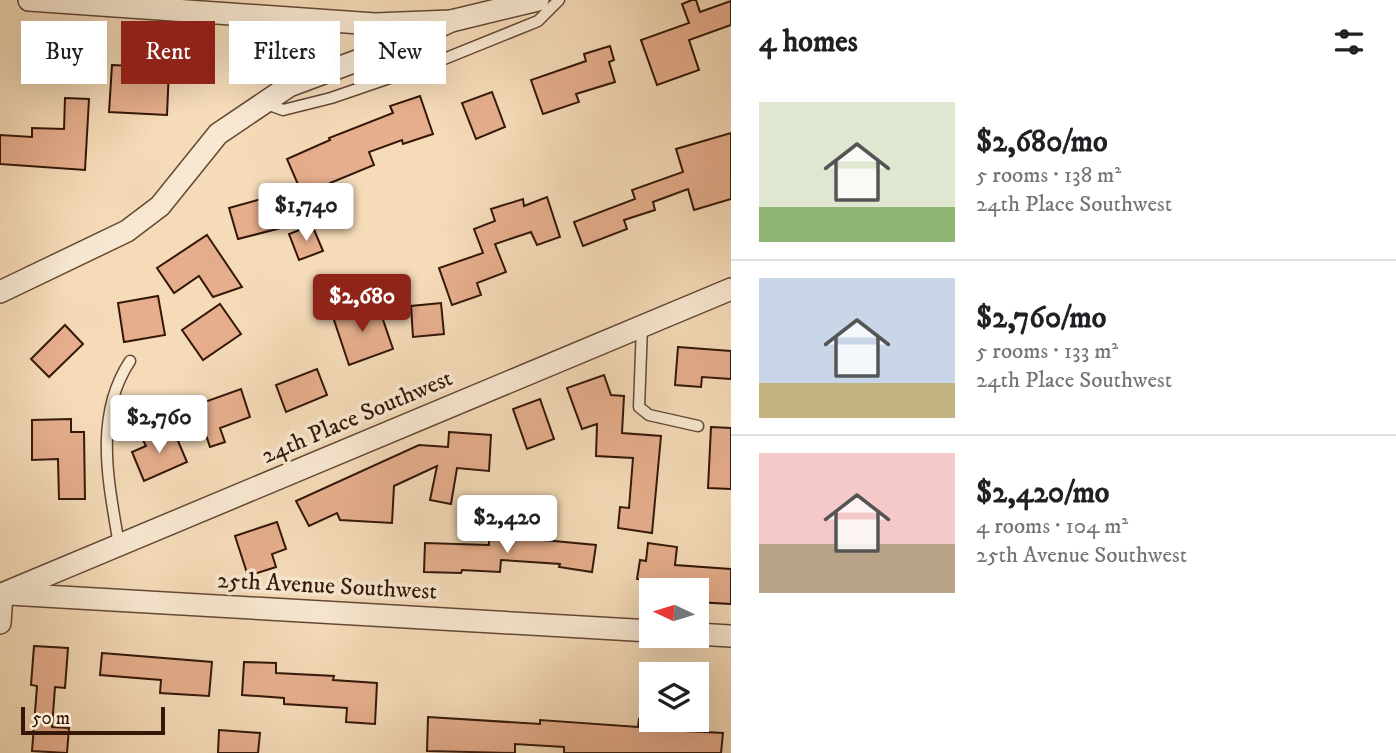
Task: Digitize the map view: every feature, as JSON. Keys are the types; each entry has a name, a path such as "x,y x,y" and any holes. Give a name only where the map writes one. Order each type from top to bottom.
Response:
{"street":[{"path":"29,0 238,7 375,24 452,21"},
{"path":"0,292 127,231 160,206 218,134 289,86 405,43 452,21 538,0"},
{"name":"24th Place Southwest","path":"1,594 731,289"},
{"path":"0,624 1,594"},
{"name":"25th Avenue Southwest","path":"1,594 639,630"},
{"path":"709,635 731,636"}],"lane":[{"path":"264,103 284,110 331,98 427,65 494,41 538,21 559,0"},
{"path":"642,326 639,407 649,415 698,426"},
{"path":"119,545 106,442 108,408 119,377 130,361"}],"building":[{"path":"696,0 700,12 731,1 731,25 689,40 699,70 657,85 641,40 689,23 682,4"},
{"path":"610,46 614,60 609,62 615,82 576,94 579,102 543,114 531,80 586,61 584,54"},
{"path":"112,65 121,65 121,84 168,84 167,115 109,112"},
{"path":"492,92 505,127 476,139 462,103"},
{"path":"420,96 433,134 403,144 402,140 369,152 374,165 330,183 333,191 306,203 287,159 330,140 329,138 393,113 390,106"},
{"path":"65,98 89,99 85,170 0,164 0,135 32,137 32,128 64,129"},
{"path":"731,133 731,199 694,210 688,189 653,202 655,210 624,220 627,229 583,246 574,222 635,199 632,190 683,172 676,149"},
{"path":"272,196 281,228 238,239 229,208"},
{"path":"547,197 560,237 537,245 531,232 495,244 506,272 477,283 481,295 452,305 439,268 483,253 474,229 495,221 491,209 523,199 524,206"},
{"path":"312,225 323,251 299,260 289,234"},
{"path":"207,235 242,287 213,297 199,276 174,293 157,268"},
{"path":"158,296 165,335 124,342 118,303"},
{"path":"361,303 365,316 380,311 393,349 349,365 332,314"},
{"path":"441,303 444,334 413,337 411,306"},
{"path":"220,304 241,334 203,360 182,330"},
{"path":"65,325 83,344 49,377 31,359"},
{"path":"678,347 731,351 731,379 702,377 701,387 675,385"},
{"path":"317,369 327,395 286,412 276,385"},
{"path":"604,375 611,395 624,396 622,433 661,436 652,533 618,528 620,507 629,508 633,458 596,456 597,424 582,429 567,388"},
{"path":"241,389 250,417 220,428 225,442 210,447 196,405"},
{"path":"540,399 554,439 527,449 513,409"},
{"path":"71,419 71,432 84,432 85,499 59,499 58,459 32,460 32,420"},
{"path":"172,427 187,462 144,481 132,452 146,446 143,440"},
{"path":"711,427 731,428 731,489 708,488"},
{"path":"449,432 491,435 489,471 457,468 451,504 430,500 437,466 394,486 392,523 340,520 337,513 309,526 296,501 419,445 448,447"},
{"path":"277,522 286,549 272,554 276,567 248,576 235,536"},
{"path":"489,535 596,545 592,572 559,567 560,564 501,560 500,572 424,572 425,543 489,545"},
{"path":"648,543 677,547 675,565 731,569 731,604 709,603 709,578 637,579 640,560 646,561"},
{"path":"34,646 68,648 65,688 55,687 52,727 69,728 67,753 32,751 37,686 31,685"},
{"path":"102,653 212,662 209,696 160,693 161,680 100,675"},
{"path":"244,662 276,663 276,673 334,676 333,680 377,683 375,724 346,722 347,708 284,704 284,698 242,695"},
{"path":"428,717 540,724 540,720 638,727 639,719 639,732 723,733 721,753 564,753 564,747 515,744 515,753 427,751"},
{"path":"219,730 260,733 258,753 218,753"}]}
